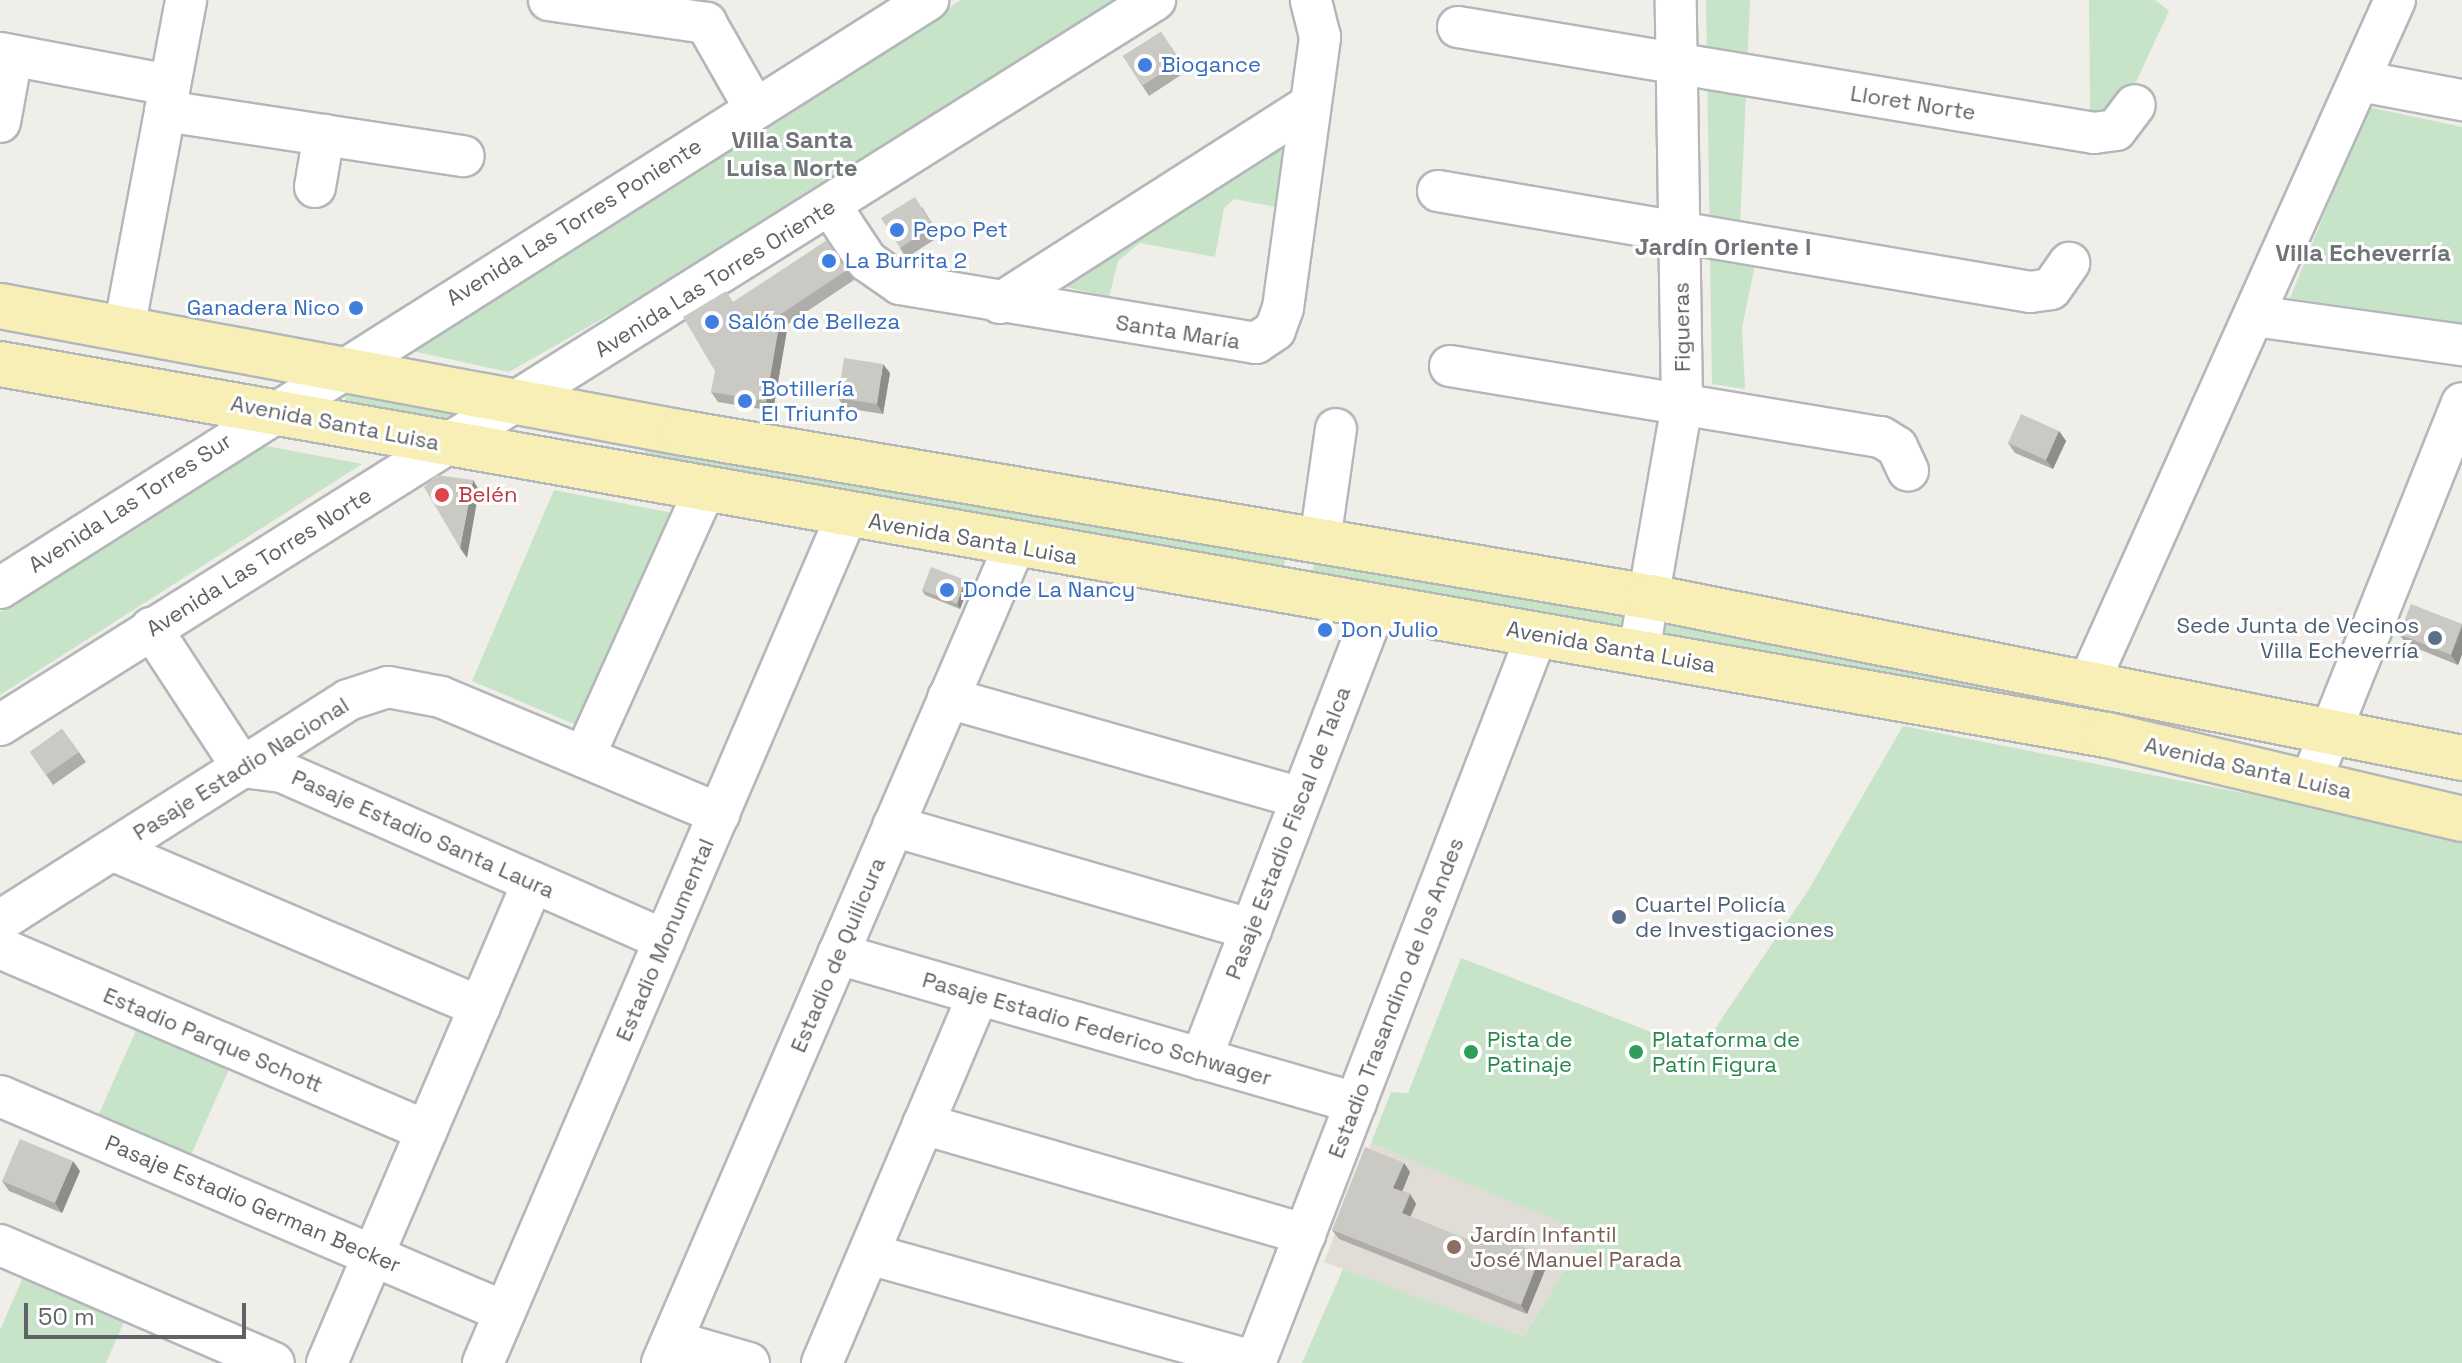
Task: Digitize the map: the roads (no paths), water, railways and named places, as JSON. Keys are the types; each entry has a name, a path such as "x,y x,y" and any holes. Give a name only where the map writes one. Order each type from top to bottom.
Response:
{"main road":[{"path":"0,306 519,402 1650,597 2462,758"},
{"name":"Avenida Santa Luisa","path":"0,364 273,410 1014,547 1639,651 2107,735 2462,819"},
{"path":"1330,543 1303,547 1295,564 1332,599"}],"street":[{"path":"124,329 186,0"},
{"path":"549,0 711,12 755,109"},
{"name":"Avenida Las Torres Poniente","path":"342,369 928,0"},
{"name":"Avenida Las Torres Oriente","path":"519,402 1155,0"},
{"name":"Santa María","path":"830,205 886,278 1000,303 1235,343 1266,338 1283,308 1320,37 1311,0"},
{"name":"Figueras","path":"1639,651 1682,404 1676,0"},
{"path":"2088,684 2395,0"},
{"name":"Lloret Norte","path":"1458,27 2094,133 2116,130 2135,105"},
{"path":"0,122 6,54 168,98 324,135 464,156"},
{"path":"2360,81 2462,100"},
{"path":"1000,303 1310,105"},
{"path":"315,187 324,135"},
{"path":"1438,191 2030,292 2059,283 2069,263"},
{"path":"2255,316 2462,345"},
{"path":"1450,366 1881,437 1897,447 1908,471"},
{"name":"Avenida Las Torres Sur","path":"0,588 273,410 342,369"},
{"name":"Avenida Las Torres Norte","path":"0,725 151,628 519,402"},
{"path":"2310,783 2326,731 2462,403"},
{"path":"1330,543 1336,429"},
{"path":"584,757 704,491"},
{"name":"Estadio Monumental","path":"483,1363 846,517"},
{"name":"Estadio de Quilicura","path":"667,1352 1014,547"},
{"name":"Pasaje Estadio Fiscal de Talca","path":"1201,1059 1375,607"},
{"path":"151,628 242,767"},
{"name":"Estadio Trasandino de los Andes","path":"1256,1363 1537,634"},
{"name":"Pasaje Estadio Nacional","path":"0,921 348,700 388,687 424,690 719,814"},
{"path":"948,698 1301,798"},
{"name":"Pasaje Estadio Santa Laura","path":"242,767 282,772 665,940"},
{"path":"893,826 1251,929"},
{"path":"112,850 480,1007"},
{"path":"327,1363 533,882"},
{"name":"Estadio Parque Schott","path":"0,948 426,1131"},
{"name":"Pasaje Estadio Federico Schwager","path":"838,954 1356,1103"},
{"path":"822,1363 978,995"},
{"name":"Pasaje Estadio German Becker","path":"0,1096 505,1312"},
{"path":"923,1124 1305,1234"},
{"path":"0,1245 274,1363"},
{"path":"869,1254 1256,1363"},
{"path":"667,1352 749,1363"}],"place":[{"name":"Biogance","path":"1145,65"},
{"name":"Pepo Pet","path":"897,230"},
{"name":"La Burrita 2","path":"829,261"},
{"name":"Ganadera Nico","path":"356,308"},
{"name":"Salón de Belleza","path":"712,322"},
{"name":"Botillería El Triunfo","path":"745,401"},
{"name":"Belén","path":"442,495"},
{"name":"Donde La Nancy","path":"947,590"},
{"name":"Don Julio","path":"1325,630"},
{"name":"Sede Junta de Vecinos Villa Echeverría","path":"2435,638"},
{"name":"Cuartel Policía de Investigaciones","path":"1619,917"},
{"name":"Pista de Patinaje","path":"1471,1052"},
{"name":"Plataforma de Patín Figura","path":"1636,1052"},
{"name":"Jardín Infantil José Manuel Parada","path":"1454,1247"}],"district":[{"name":"Villa Santa Luisa Norte","path":"792,154"},
{"name":"Jardín Oriente I","path":"1723,247"},
{"name":"Villa Echeverría","path":"2363,253"}]}
